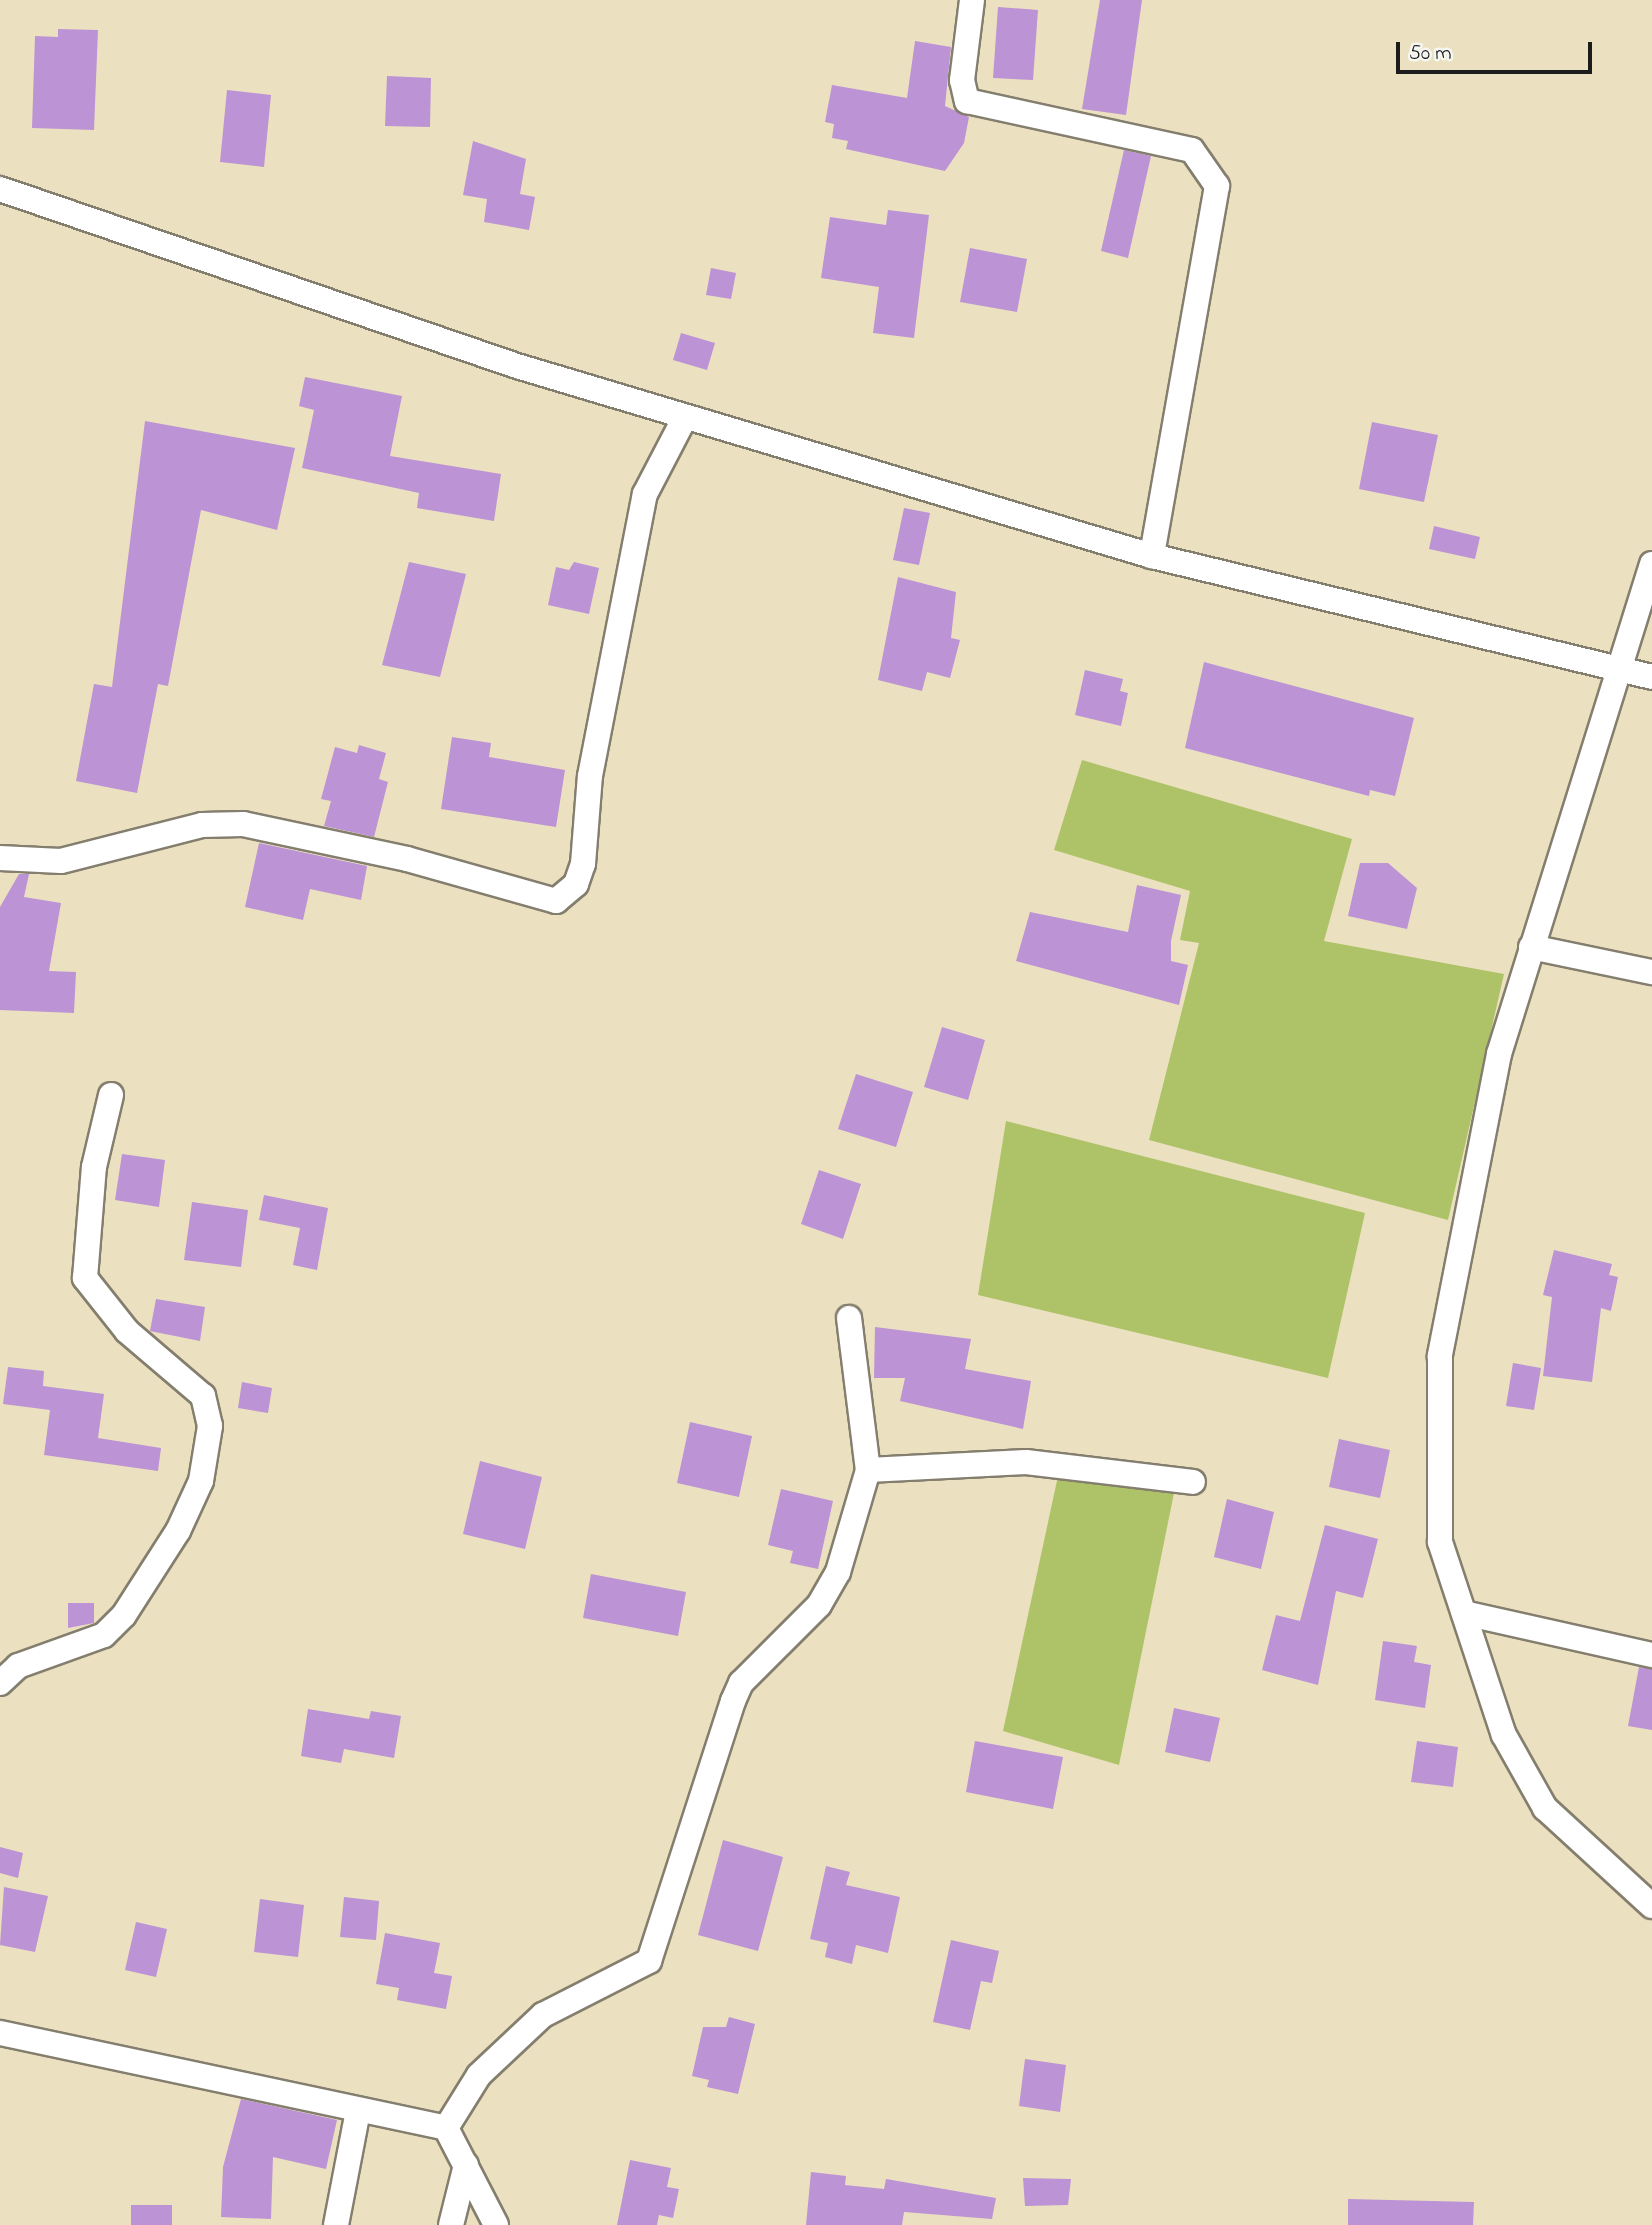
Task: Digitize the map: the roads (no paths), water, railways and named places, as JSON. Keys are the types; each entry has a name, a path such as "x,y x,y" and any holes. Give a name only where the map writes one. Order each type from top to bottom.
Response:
{"street":[{"path":"972,0 962,80 967,101 1192,150 1217,186 1152,556"},
{"path":"0,189 685,417 1152,556 1652,677"},
{"path":"0,858 61,861 202,825 232,823 394,856 556,901 576,884 583,864 590,776 645,494 685,417"},
{"path":"1652,564 1499,1054 1440,1356 1440,1542 1504,1735 1545,1808 1652,1906"},
{"path":"1531,947 1652,972"},
{"path":"0,1684 18,1666 104,1635 124,1615 178,1531 201,1481 210,1426 203,1396 127,1331 85,1278 94,1167 111,1095"},
{"path":"446,2128 479,2075 543,2015 649,1961 741,1683 819,1605 838,1572 868,1470 849,1318"},
{"path":"868,1470 1026,1462 1193,1482"},
{"path":"1464,1614 1652,1655"},
{"path":"0,2033 446,2128"},
{"path":"336,2225 358,2111"},
{"path":"446,2128 496,2225"},
{"path":"451,2225 466,2165"}]}
